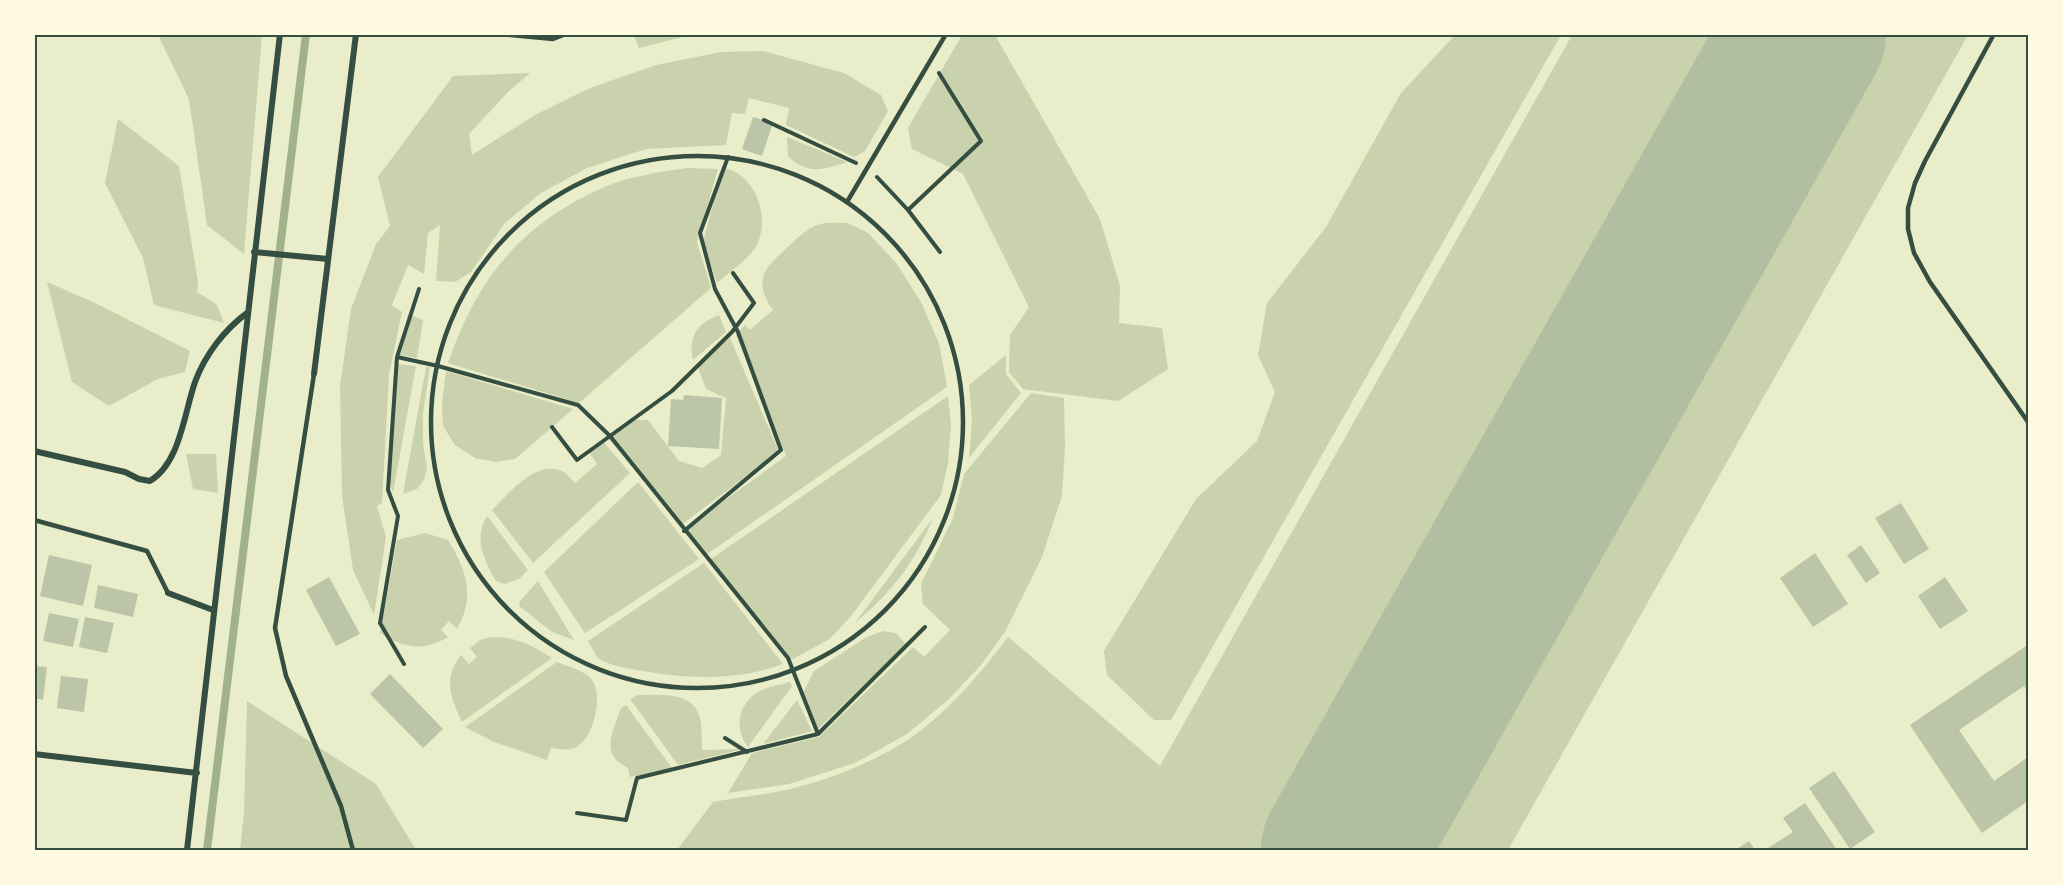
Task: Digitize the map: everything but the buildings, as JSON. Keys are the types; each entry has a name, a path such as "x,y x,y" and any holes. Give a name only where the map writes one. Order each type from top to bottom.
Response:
{"street":[{"path":"187,850 280,34"},
{"path":"314,374 356,34"},
{"path":"254,252 328,259"},
{"path":"34,451 124,472 150,481 169,464 196,381 211,351 232,324 247,314"},
{"path":"168,593 213,610"},
{"path":"34,754 197,773"}],"lane":[{"path":"499,34 553,39 566,34"},
{"path":"847,202 945,34"},
{"path":"1994,34 1915,183 1908,208 1908,229 1914,253 1930,282 2028,422"},
{"path":"728,157 790,172 819,185 847,202 873,222 895,244 932,297 955,357 962,410 961,453 955,485 933,545 897,598 849,641 822,658 762,681 699,690 656,686 604,672 575,660 548,643 522,623 500,601 480,575 463,548 446,509 440,488 434,456 432,424 434,392 438,366 449,329 462,300 478,272 520,224 573,187 633,164 664,158 728,157"},
{"path":"314,374 275,628 286,676 341,806 353,850"},
{"path":"34,520 147,551 168,593"}],"path":[{"path":"908,210 981,141 931,60"},
{"path":"684,531 781,450 738,332 715,289 700,233 728,157"},
{"path":"552,427 577,460 672,391 732,332 754,303 734,273"},
{"path":"404,664 380,623 399,516 388,490 397,357 419,289"},
{"path":"397,357 438,366 578,405 610,436 788,658 818,734"},
{"path":"577,813 626,820 637,778 818,734 925,627"},
{"path":"725,738 748,752"}],"green space":[{"path":"634,34 690,35 639,48"},
{"path":"158,35 262,35 244,254 207,225 189,99"},
{"path":"962,35 995,35 1100,219 1120,286 1119,323 1162,328 1168,369 1118,401 1023,389 1009,372 1010,335 1029,307 963,174 912,149 908,128"},
{"path":"1455,35 1561,35 1171,720 1154,720 1107,675 1104,651 1196,499 1257,441 1275,392 1258,355 1267,303 1326,227 1401,93"},
{"path":"1572,35 1722,35 1262,850 677,850 713,802 781,791 821,780 852,769 909,739 963,692 1008,637 1160,766"},
{"path":"1872,35 1968,35 1508,850 1411,850"},
{"path":"763,51 844,73 881,95 888,111 865,151 854,157 786,125 789,108 749,98 745,114 732,113 726,145 646,149 587,168 541,193 505,223 471,272 455,282 436,281 440,225 428,233 424,274 408,265 392,305 402,312 389,374 382,503 377,506 386,537 374,615 353,570 342,496 340,386 351,309 376,244 390,226 378,177 453,76 530,73 508,92 469,134 472,155 535,115 590,88 656,65 721,52"},
{"path":"118,119 179,166 198,282 197,292 217,305 224,323 154,305 143,258 105,183"},
{"path":"787,137 847,162 823,169 802,166 788,156"},
{"path":"688,168 718,169 697,242 711,288 579,403 448,363 473,305 488,280 506,257 549,218 614,183"},
{"path":"723,168 737,173 752,188 761,209 762,221 758,243 752,252 717,283 703,242"},
{"path":"823,223 848,223 868,233 897,264 921,302 939,343 947,387 706,555 685,529 786,456 736,335 745,325 750,330 773,310 766,299 762,281 774,260 812,227"},
{"path":"47,282 93,302 190,351 185,372 158,379 109,406 72,382"},
{"path":"408,314 423,320 417,358 400,355"},
{"path":"719,315 726,332 693,360 692,344 696,332 705,322"},
{"path":"730,338 779,452 681,525 607,437 630,420 648,420 679,461 702,468 721,455 726,398 706,389 697,365"},
{"path":"1006,355 1006,374 1021,393 969,458 972,421 969,385"},
{"path":"397,364 416,366 393,493 389,479"},
{"path":"426,367 430,367 423,414 423,444 427,467 424,480 417,489 403,494"},
{"path":"446,371 573,409 515,459 496,462 475,458 455,445 443,426 442,403"},
{"path":"1031,393 1064,398 1065,446 1062,496 1042,557 1005,632 981,665 949,699 907,734 855,763 789,784 728,793 752,753 819,737 913,647 924,657 950,630 923,604 921,584 953,518 964,474"},
{"path":"948,396 951,425 948,463 941,495 851,616 830,639 789,661 708,561"},
{"path":"602,440 630,473 533,563 492,510 524,479 544,469 555,469 565,473 575,483 597,464 589,452"},
{"path":"186,454 216,454 218,493 193,489"},
{"path":"638,482 699,559 585,633 544,572"},
{"path":"487,516 528,570 519,579 505,584 496,581 482,549 481,533"},
{"path":"933,518 918,549 901,576 855,623"},
{"path":"425,533 448,540 464,572 466,605 457,629 449,621 441,630 448,637 430,645 405,645 380,633 397,540"},
{"path":"704,563 783,664 746,674 689,677 623,667 597,657 588,641"},
{"path":"538,581 574,640 552,632 519,606 520,601"},
{"path":"883,631 896,633 906,644 817,730 802,695 814,671 867,637"},
{"path":"491,637 523,642 552,658 462,722 450,688 452,672 461,655 469,664 477,657 470,648 480,640"},
{"path":"557,662 587,675 593,681 596,690 596,711 593,722 584,740 578,746 568,750 551,748 547,760 494,742 465,727"},
{"path":"790,682 792,686 748,747 740,727 741,712 744,706 758,692"},
{"path":"638,695 673,696 695,707 700,719 702,750 743,749 678,765 630,699"},
{"path":"797,700 812,731 763,744"},
{"path":"247,701 376,784 416,850 240,850 244,813"},
{"path":"626,705 672,768 630,777 628,768 614,756 611,749 612,734 621,708"}],"waterway":[{"path":"207,850 306,34"}],"runway":[{"path":"1343,850 1804,34"}]}
